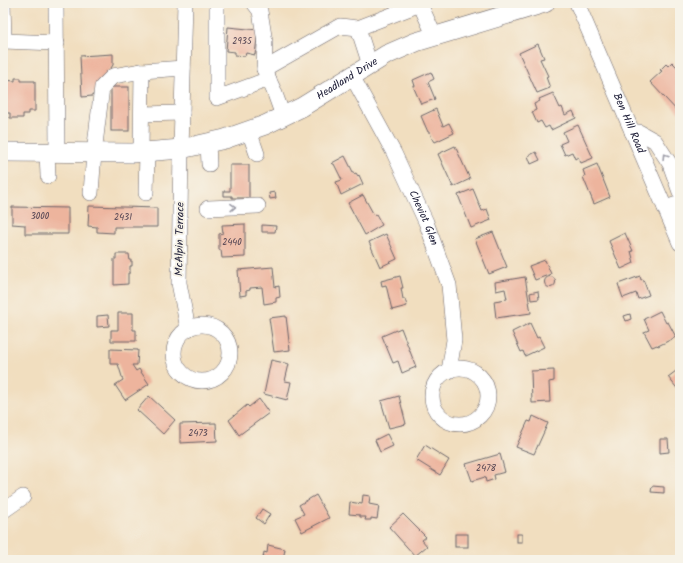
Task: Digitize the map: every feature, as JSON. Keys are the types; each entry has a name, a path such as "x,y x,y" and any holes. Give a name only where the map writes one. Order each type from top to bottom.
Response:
{"main road":[{"name":"Headland Drive","path":"3,152 146,152 181,149 225,139 265,125 302,107 370,65 416,42 545,3"}],"street":[{"path":"4,3 3,41 57,43"},
{"path":"48,176 52,152 57,43 56,3"},
{"path":"217,3 217,98 267,74 340,26 358,28 398,7 422,3 435,37"},
{"path":"254,3 260,11 265,42 267,74 283,116"},
{"name":"Ben Hill Road","path":"577,3 680,243"},
{"name":"McAlpin Terrace","path":"185,8 179,283 188,329"},
{"path":"358,28 370,65"},
{"path":"91,193 102,87 113,76 142,71 183,68"},
{"path":"142,71 142,114 146,152 146,193"},
{"name":"Cheviot Glen","path":"352,76 394,153 426,222 450,285 454,340 449,371"},
{"path":"142,114 182,113"},
{"path":"249,131 257,154"},
{"path":"632,132 639,132 656,141 670,164 680,192"},
{"path":"208,143 210,164"},
{"path":"665,208 680,203"},
{"path":"208,208 258,206"},
{"path":"3,511 23,497"}],"building":[{"path":"228,27 258,30 255,55 246,53 245,56 235,55 235,52 226,51"},
{"path":"538,44 544,58 540,59 548,76 546,77 550,88 537,93 519,53"},
{"path":"113,54 113,65 92,96 82,97 80,56"},
{"path":"672,62 680,70 680,114 650,82 662,71 660,70 666,64 668,66"},
{"path":"431,72 434,79 428,82 435,99 421,104 413,86 415,86 413,80"},
{"path":"15,78 21,78 21,81 35,81 35,111 28,111 28,114 23,114 23,118 10,118 10,113 3,111 3,80 15,81"},
{"path":"111,87 129,87 129,131 111,131"},
{"path":"553,93 565,115 573,111 576,118 551,130 549,126 545,128 541,121 537,123 532,112 536,110 534,104 540,101 539,99"},
{"path":"436,109 443,126 449,123 454,133 435,142 432,139 430,132 428,132 421,116"},
{"path":"578,125 593,158 581,163 578,157 575,159 572,152 565,155 560,144 567,141 563,132"},
{"path":"455,146 470,179 453,187 438,154"},
{"path":"536,152 540,160 531,164 528,156"},
{"path":"345,156 354,174 356,173 358,176 359,175 363,184 341,195 336,182 342,180 334,164 332,163"},
{"path":"597,164 610,197 594,204 583,177 585,176 583,170"},
{"path":"230,165 249,165 249,198 232,198 232,196 224,196 224,191 230,191"},
{"path":"473,189 482,211 487,209 491,220 471,228 458,195"},
{"path":"275,192 276,198 270,199 269,193"},
{"path":"363,195 374,215 376,214 382,225 365,235 348,203"},
{"path":"89,206 157,208 157,227 114,227 114,233 97,232 97,227 88,226"},
{"path":"12,207 68,208 68,234 25,234 25,225 12,224"},
{"path":"245,224 245,257 222,258 221,250 219,250 219,234 223,233 222,225"},
{"path":"262,225 276,226 275,232 262,232"},
{"path":"493,232 507,267 489,274 475,239"},
{"path":"625,233 633,251 631,251 634,263 621,269 609,241"},
{"path":"386,234 397,259 380,267 369,242"},
{"path":"116,254 129,254 130,261 132,261 130,273 128,273 128,284 114,285 114,259 116,259"},
{"path":"545,260 551,274 535,280 529,266"},
{"path":"273,267 275,287 279,286 280,297 276,298 276,302 264,304 262,287 250,288 250,290 246,291 246,295 240,296 238,270"},
{"path":"400,276 403,288 401,288 403,299 405,299 407,306 392,310 386,285 382,286 381,281"},
{"path":"550,276 554,278 556,282 554,286 550,288 546,286 544,282 546,278"},
{"path":"640,276 641,280 643,279 649,295 638,299 636,293 623,298 618,284"},
{"path":"525,277 531,313 496,318 494,301 507,299 505,289 496,291 495,282"},
{"path":"538,291 539,299 531,300 530,293"},
{"path":"660,311 676,337 658,346 652,347 644,332 649,330 644,319"},
{"path":"118,313 133,313 133,330 136,330 136,341 111,341 111,330 118,330"},
{"path":"630,314 631,319 626,321 624,316"},
{"path":"108,315 109,326 97,327 97,316"},
{"path":"286,316 290,350 274,352 269,318"},
{"path":"530,323 537,338 539,337 544,347 525,356 523,351 521,352 512,332"},
{"path":"401,328 416,367 402,373 398,361 393,363 382,336"},
{"path":"110,349 138,350 137,365 132,365 136,371 139,369 149,384 125,400 115,385 123,380 118,364 110,364"},
{"path":"271,360 289,364 285,381 291,382 287,400 264,394"},
{"path":"680,368 680,392 668,377"},
{"path":"554,370 554,381 549,382 550,402 532,403 531,371"},
{"path":"149,396 175,420 163,434 137,410"},
{"path":"399,396 406,424 389,428 381,401"},
{"path":"259,399 269,413 239,435 229,420 247,405 249,407"},
{"path":"533,416 548,423 534,454 516,447 528,421 531,422"},
{"path":"216,423 217,441 180,443 180,424"},
{"path":"387,434 393,446 380,452 375,440"},
{"path":"660,439 668,439 669,452 660,453"},
{"path":"425,445 449,460 440,475 416,460"},
{"path":"500,454 505,472 494,475 495,479 486,482 485,477 472,481 466,464"},
{"path":"652,486 664,487 664,493 651,492"},
{"path":"316,495 329,518 302,532 295,518 304,514 299,505"},
{"path":"363,495 370,496 369,504 379,506 377,519 371,518 371,520 365,520 366,517 349,514 350,502 362,504"},
{"path":"262,509 270,514 264,524 256,518"},
{"path":"403,514 426,537 422,540 427,546 415,556 389,527"},
{"path":"455,534 468,534 468,547 455,547"},
{"path":"517,534 522,534 522,542 517,542"},
{"path":"268,545 285,549 283,560 267,560 263,558 264,552 267,553"}]}
